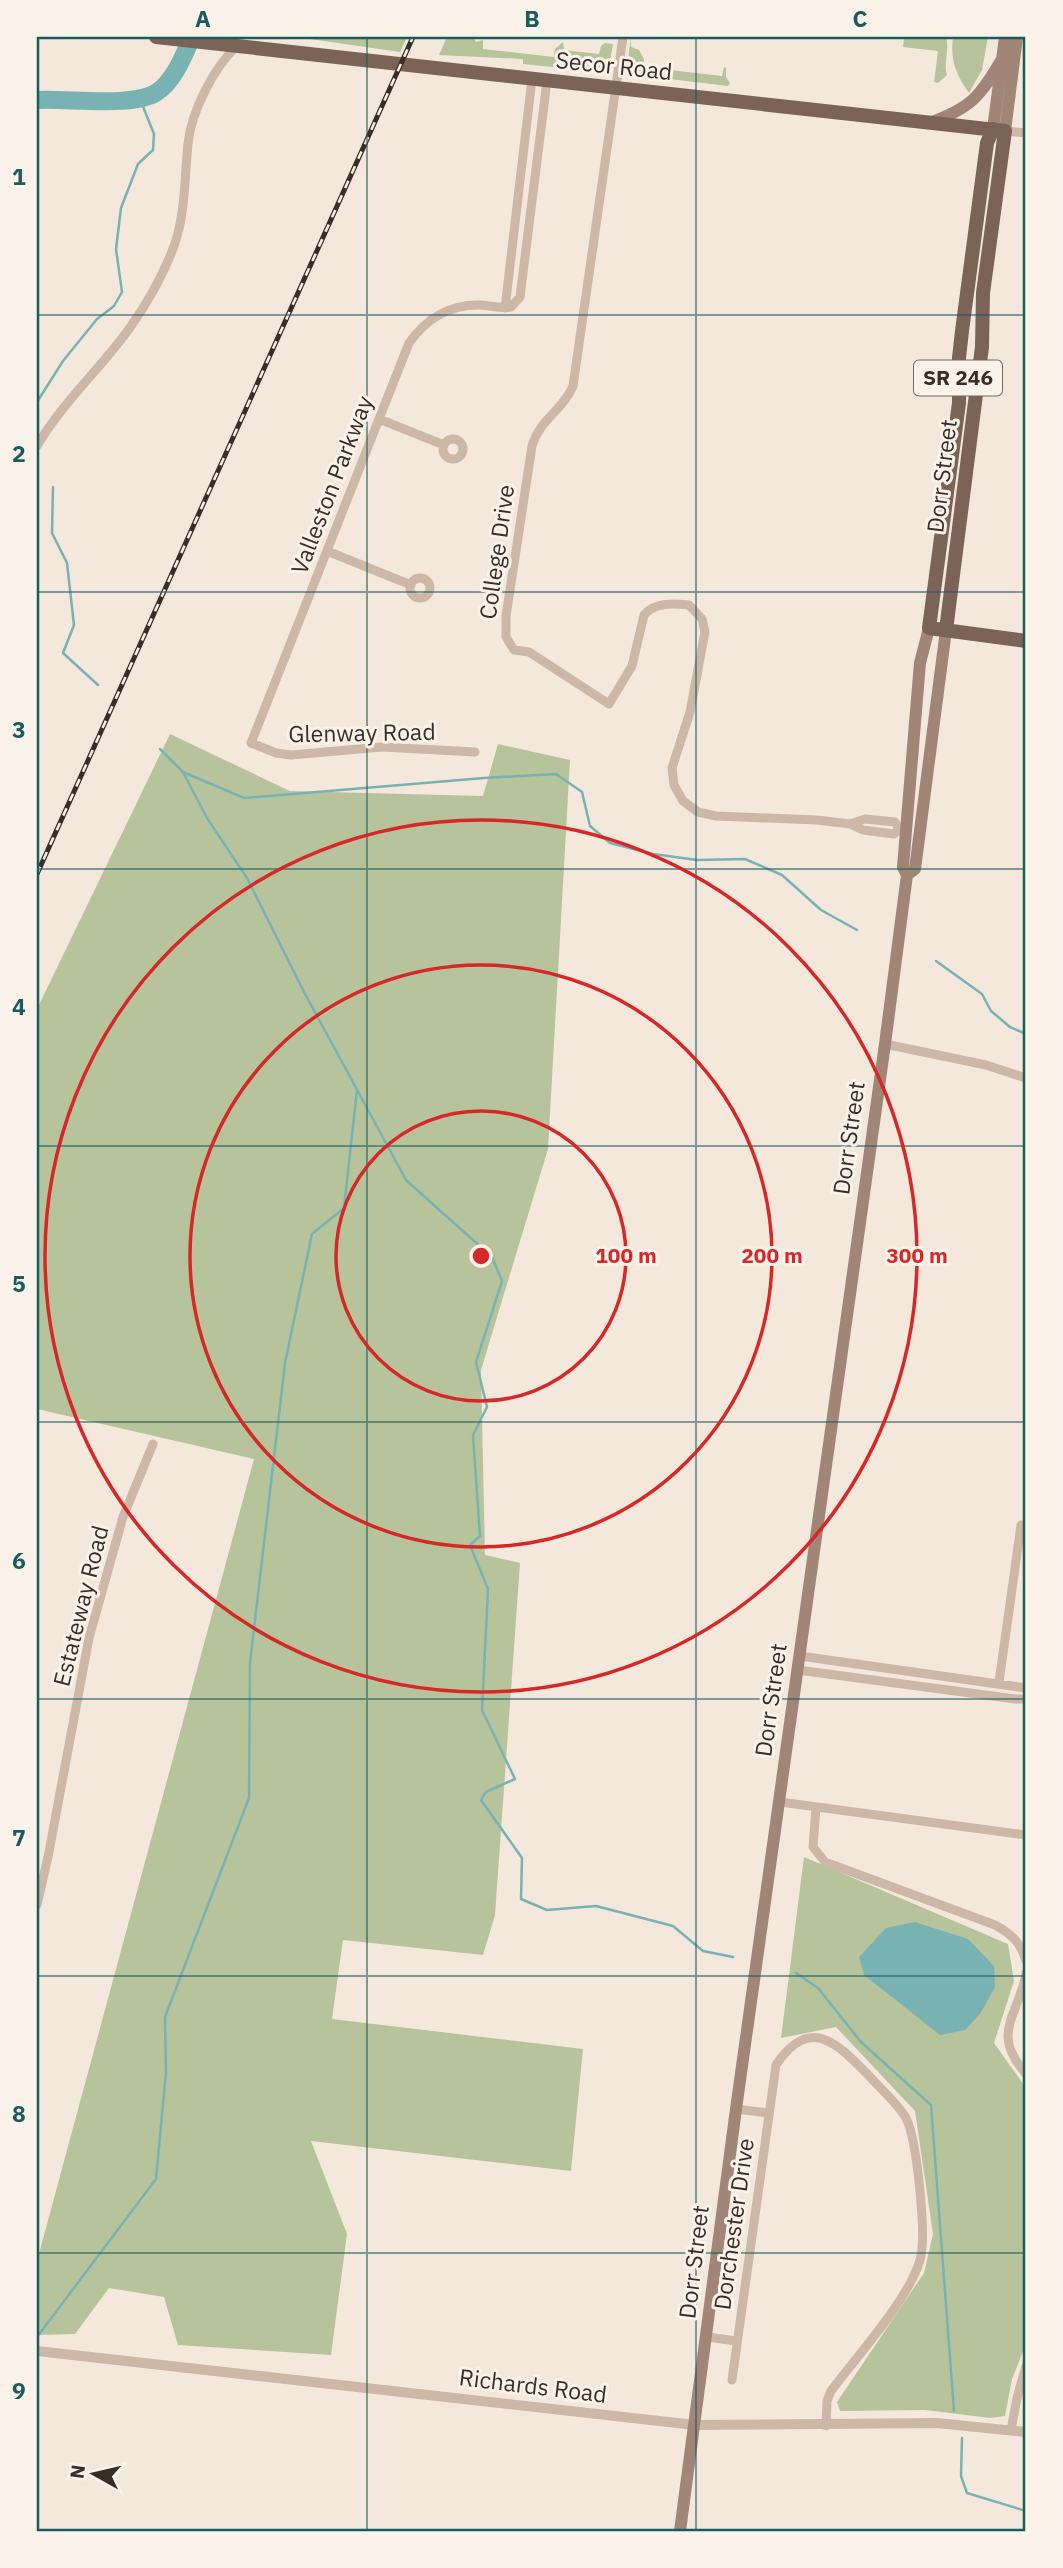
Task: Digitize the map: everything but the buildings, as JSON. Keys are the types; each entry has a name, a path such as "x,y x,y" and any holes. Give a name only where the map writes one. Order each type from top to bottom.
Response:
{"main road":[{"name":"Dorr Street","path":"907,875 915,869 982,347 983,293 1005,37"},
{"name":"Secor Road","path":"162,38 999,130"},
{"name":"Dorr Street","path":"680,2531 907,875 902,867 902,829 920,663 929,628 959,403 959,358 987,143 999,130 1020,43"},
{"path":"929,123 956,113 973,101 1002,59"},
{"path":"929,628 1026,641"}],"street":[{"name":"College Drive","path":"624,37 573,386 564,403 539,427 532,446 506,616 506,637 514,650 529,652 609,704 632,666 644,615 648,610 670,604 689,605 702,619 705,632 693,702 672,768 677,793 683,801 698,812 716,816 850,824 863,831 894,834 902,829"},
{"path":"37,446 53,419 128,330 154,290 172,252 180,226 185,201 188,141 193,122 214,72 237,46"},
{"path":"540,80 529,224 520,297 511,307 505,308 515,222 540,80"},
{"name":"Secor Road","path":"999,130 1026,133"},
{"path":"515,222 529,224"},
{"name":"Valleston Parkway","path":"251,743 409,343 430,320 445,311 463,306 505,308"},
{"path":"379,419 444,445"},
{"path":"327,551 411,584"},
{"name":"Glenway Road","path":"251,743 275,753 291,755 382,747 475,752"},
{"path":"885,1044 986,1065 1026,1078"},
{"name":"Estateway Road","path":"37,1905 89,1637 123,1517 153,1444"},
{"path":"988,1696 994,1682 1021,1525"},
{"path":"800,1656 1026,1688"},
{"path":"798,1670 1009,1699 1026,1699"},
{"path":"1009,1699 1011,1685"},
{"path":"780,1802 1026,1835"},
{"path":"816,1808 813,1847 825,1862 995,1925 1011,1933 1024,1948 1026,1961"},
{"path":"1026,1973 1007,2031 1013,2059 1026,2074"},
{"name":"Dorchester Drive","path":"732,2379 776,2064 796,2042 809,2037 823,2037 850,2056 906,2118 914,2144 923,2231 921,2259 907,2289 831,2391 827,2401 826,2426"},
{"name":"Dorchester Drive","path":"736,2109 768,2113"},
{"name":"Dorchester Drive","path":"707,2337 737,2341"},
{"name":"Richards Road","path":"37,2351 695,2425 937,2423 1026,2432"},
{"path":"1011,2430 1026,2367"}],"green space":[{"path":"296,37 407,37 400,52"},
{"path":"447,37 473,37 476,42 483,40 483,49 554,57 555,49 563,42 564,50 599,54 605,43 613,44 609,67 600,72 523,64 523,59 439,55"},
{"path":"631,37 631,47 639,50 644,59 644,67 722,76 724,67 730,83 728,86 635,75 630,67 627,67"},
{"path":"904,37 946,37 947,75 938,83 934,82 938,51 903,47"},
{"path":"953,37 988,37 982,70 969,93 955,67"},
{"path":"170,734 290,791 483,796 498,744 570,760 548,1149 481,1370 485,1555 520,1563 495,1915 483,1955 343,1940 332,2019 583,2049 571,2171 311,2141 347,2234 331,2355 178,2345 164,2297 109,2288 75,2334 37,2335 37,2261 254,1459 37,1409 37,1009"},
{"path":"804,1857 1008,1944 1014,1981 994,2043 1026,2088 1026,2344 1012,2379 1005,2416 990,2418 925,2410 840,2411 837,2402 924,2273 933,2234 915,2111 836,2027 781,2038"}],"water":[{"path":"915,1922 968,1939 994,1966 995,1987 980,2014 965,2030 940,2035 864,1975 859,1957 886,1928"}],"waterway":[{"path":"37,100 117,101 146,97 157,92 169,81 192,37"},
{"path":"37,402 63,361 97,319 114,306 122,292 116,249 121,208 138,164 153,150 154,134 140,99"},
{"path":"53,487 52,533 67,563 74,625 63,653 98,685"},
{"path":"160,749 183,772 244,798 556,774 582,792 590,826 610,843 653,854 697,860 745,859 782,875 821,910 857,930"},
{"path":"183,772 207,818 247,878 304,992 406,1180 492,1257 502,1281 476,1362 487,1407 473,1435 480,1536 470,1545 488,1589 482,1710 515,1779 486,1792 481,1800 522,1858 521,1899 547,1910 596,1906 673,1926 703,1951 733,1957"},
{"path":"936,961 982,994 991,1011 1010,1027 1026,1034"},
{"path":"37,2337 156,2179 166,2072 165,2017 249,1798 250,1663 285,1363 312,1234 344,1208 357,1090"},
{"path":"796,1973 818,1988 861,2042 931,2105 954,2411"},
{"path":"962,2438 961,2476 967,2493 1026,2511"}],"railway":[{"path":"37,874 413,37"}]}
